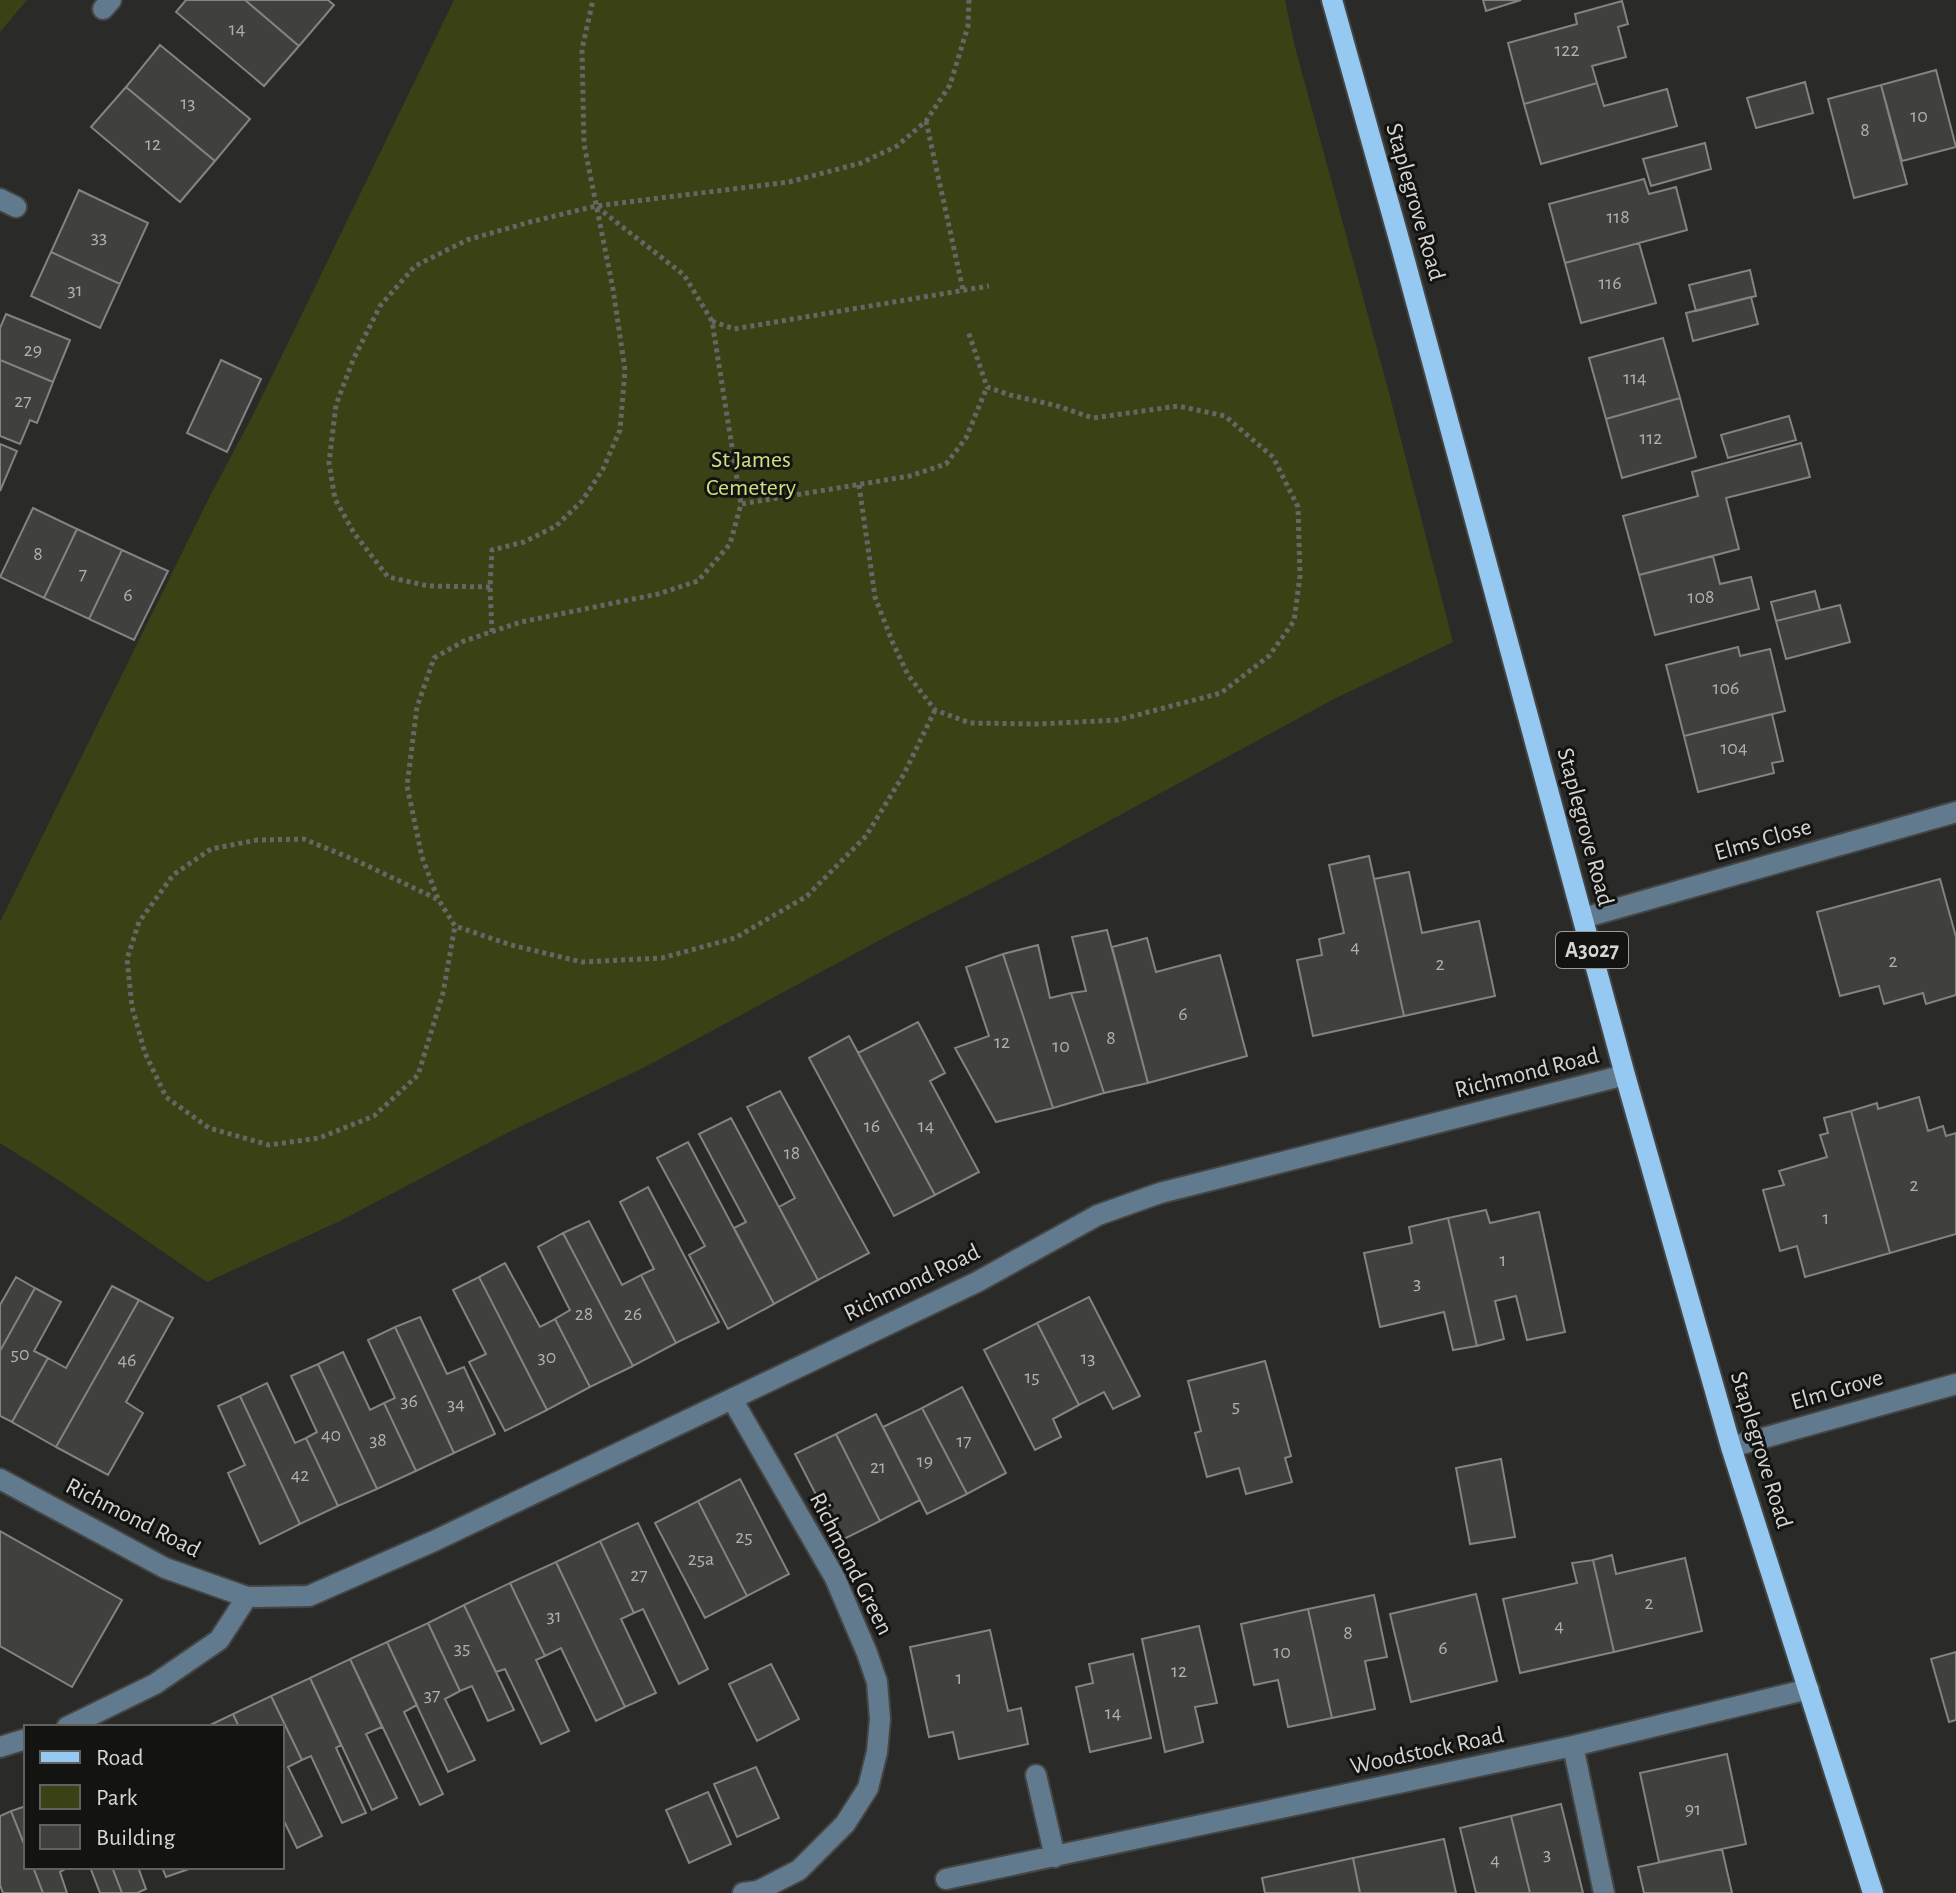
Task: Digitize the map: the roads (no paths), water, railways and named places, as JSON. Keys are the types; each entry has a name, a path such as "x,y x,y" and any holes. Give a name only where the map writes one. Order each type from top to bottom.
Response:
{"main road":[{"name":"Staplegrove Road","path":"1332,0 1625,1075 1731,1447 1873,1893"}],"street":[{"name":"Elms Close","path":"1583,918 1956,812"},
{"name":"Richmond Road","path":"0,1479 165,1568 247,1597 309,1596 434,1541 977,1282 1098,1215 1160,1193 1625,1075"},
{"name":"Elm Grove","path":"1731,1447 1956,1384"},
{"name":"Richmond Green","path":"732,1399 835,1578 877,1682 880,1719 877,1752 868,1788 845,1824 799,1870 758,1891 743,1893"},
{"path":"71,1725 155,1684 219,1640 247,1597"},
{"name":"Woodstock Road","path":"946,1879 1573,1746 1809,1689"},
{"path":"0,1747 24,1740"},
{"path":"1573,1746 1604,1893"},
{"path":"1036,1775 1055,1857"}],"park label":[{"name":"St James Cemetery","path":"751,474"}]}
